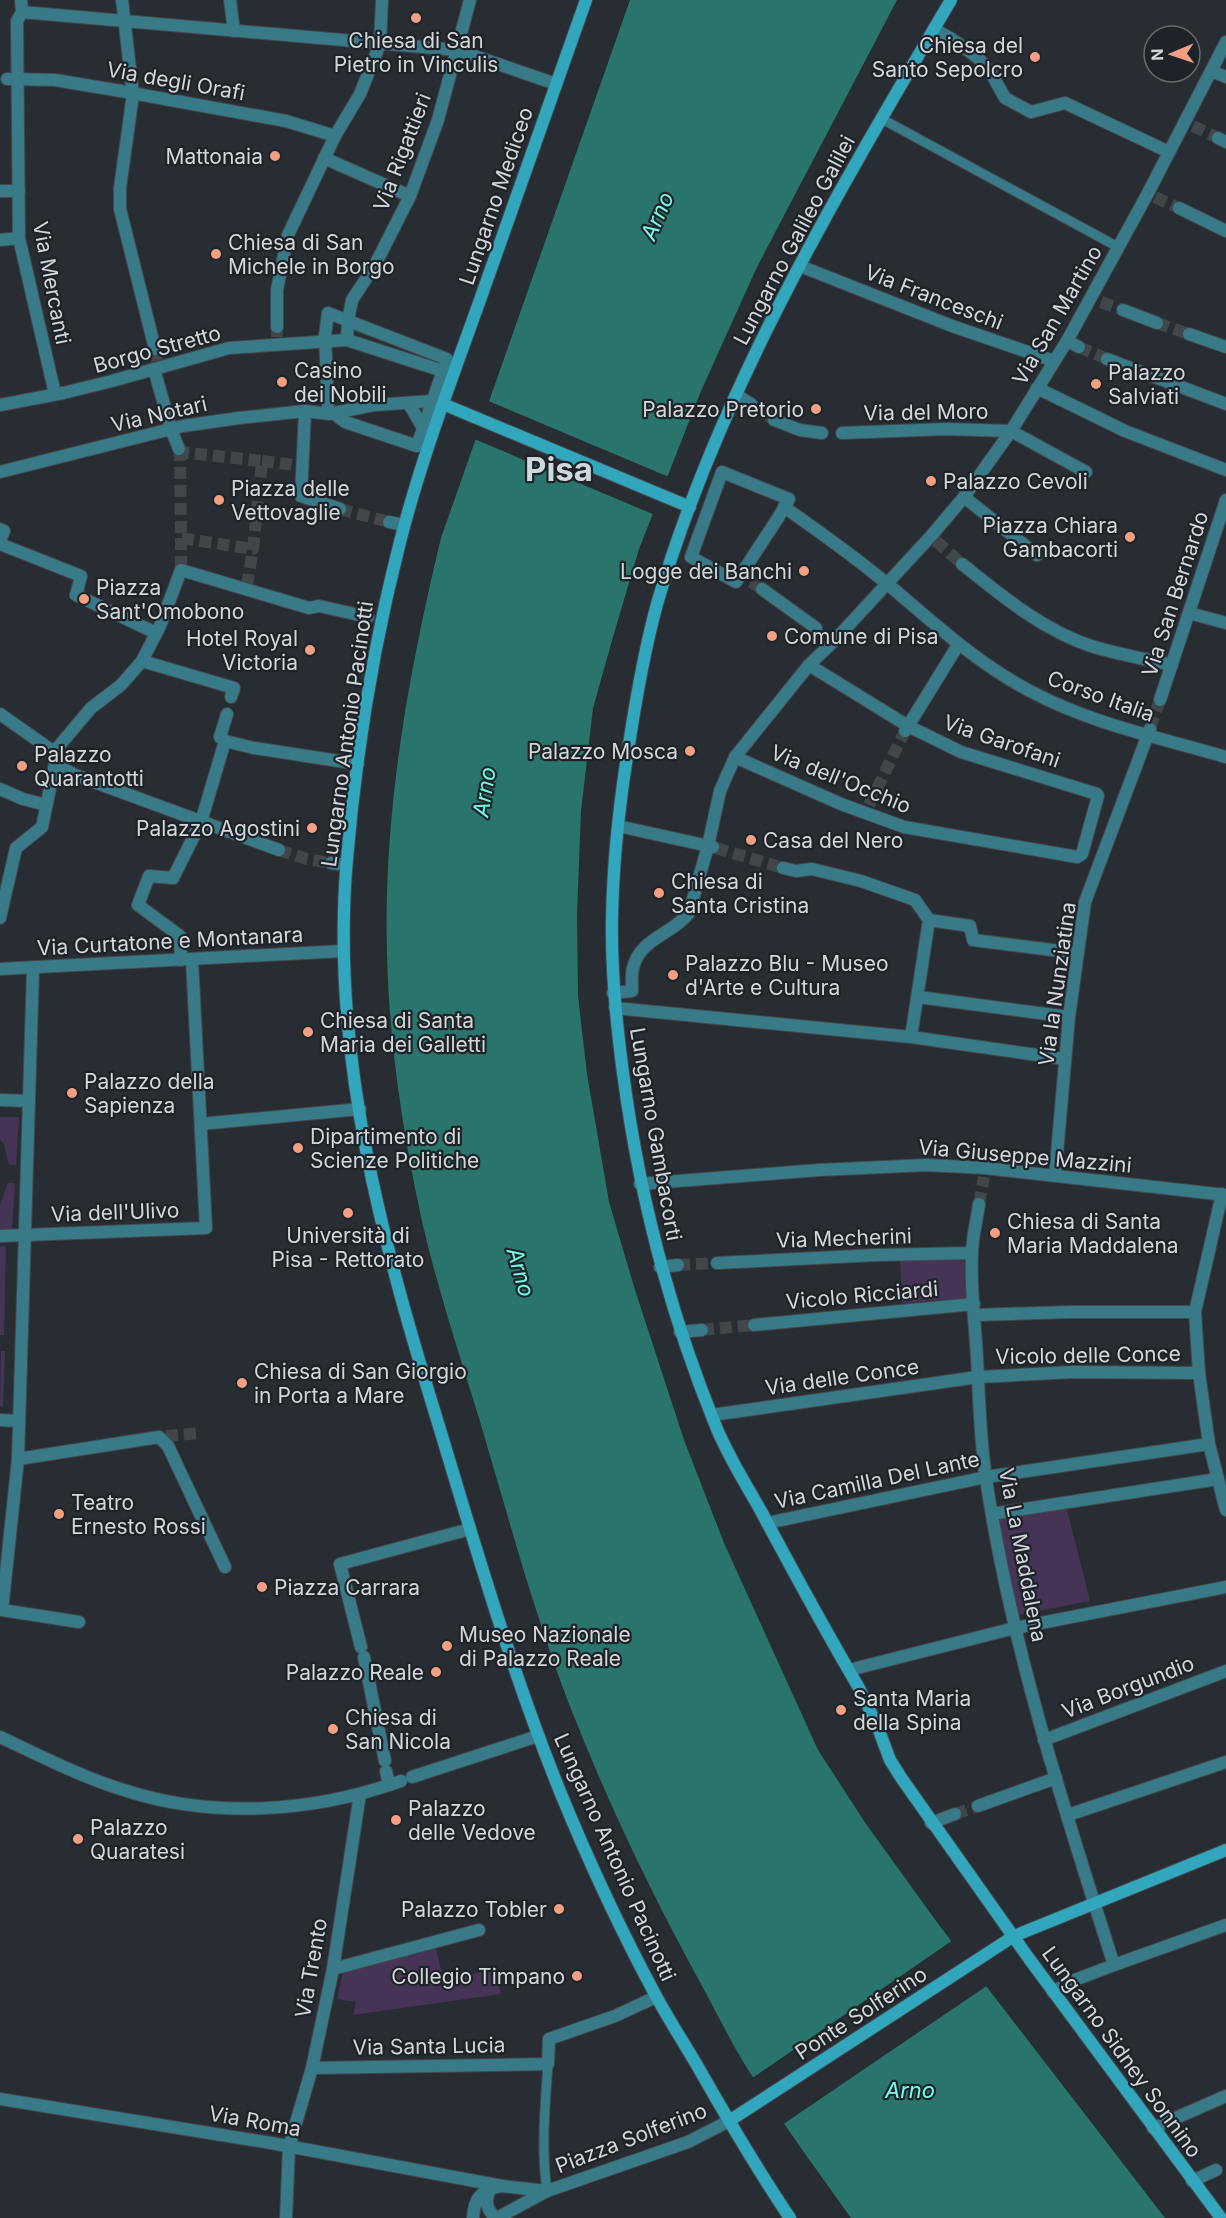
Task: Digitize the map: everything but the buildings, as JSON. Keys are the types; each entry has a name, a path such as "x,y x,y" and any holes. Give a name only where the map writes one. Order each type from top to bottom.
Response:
{"street":[{"path":"122,0 133,94 120,188 120,209 154,349"},
{"path":"230,0 234,31"},
{"path":"277,336 277,290 288,235 335,136 360,94 380,44 382,0"},
{"name":"Via Rigattieri","path":"348,339 348,321 352,300 375,265 410,196 438,120 470,0"},
{"name":"Lungarno Mediceo","path":"438,403 586,0"},
{"name":"Lungarno Galileo Galilei","path":"690,507 736,395 800,266 951,0"},
{"path":"21,6 126,21 457,50 556,84"},
{"name":"Via Mercanti","path":"21,6 17,21 12,79 19,238 55,394"},
{"path":"934,30 952,39 978,58 990,71 1005,98 1031,112 1065,103 1169,152"},
{"name":"Via San Martino","path":"614,993 632,991 633,968 637,955 648,944 683,921 689,913 712,847 720,791 735,757 808,664 834,641 934,538 1011,431 1054,361 1096,300 1118,247 1151,195 1169,152 1189,125 1211,71 1226,42"},
{"path":"1211,71 1226,76"},
{"name":"Via degli Orafi","path":"12,79 55,80 286,121 335,136"},
{"path":"324,158 410,196"},
{"path":"0,191 18,191"},
{"path":"1179,208 1226,231"},
{"path":"0,240 19,238"},
{"name":"Via Franceschi","path":"800,266 952,326 1054,361"},
{"path":"1123,310 1157,323"},
{"path":"328,313 447,359 438,403 423,428 417,446 345,422 331,414 328,409 325,341 328,313"},
{"path":"1189,334 1226,347"},
{"name":"Borgo Stretto","path":"0,405 112,381 277,336 325,341 348,339"},
{"path":"348,339 443,371"},
{"path":"1067,341 1079,347"},
{"path":"1107,359 1226,404"},
{"path":"157,367 171,429 179,448"},
{"path":"1037,388 1125,431 1226,470"},
{"path":"736,395 751,404"},
{"path":"331,414 374,405 438,403 467,413 690,507"},
{"name":"Lungarno Antonio Pacinotti","path":"438,403 404,525 382,620 358,764 346,865 343,951 350,1034 360,1109 377,1205 394,1272 470,1529 538,1736 589,1858 656,1997 729,2121 790,2218"},
{"path":"409,404 423,428"},
{"path":"305,411 302,496 340,509"},
{"name":"Via Notari","path":"0,472 171,429 239,417 305,411 331,414"},
{"path":"774,420 800,430 822,433"},
{"name":"Via del Moro","path":"842,433 956,429 1011,431"},
{"path":"1011,431 1086,472"},
{"name":"Corso Italia","path":"740,575 736,582 690,557 722,472 789,498 784,507 887,584 958,645 1031,692 1081,714 1149,731 1226,757"},
{"path":"964,497 1038,555"},
{"name":"Via San Bernardo","path":"1160,700 1226,500"},
{"name":"Lungarno Gambacorti","path":"690,507 658,603 646,648 627,754 618,826 612,920 614,993 628,1111 640,1184 660,1267 680,1332 717,1430 849,1670 877,1725 890,1760 931,1823 1014,1936"},
{"path":"784,507 740,575 834,641"},
{"path":"389,522 404,525"},
{"path":"1,536 81,576 76,595 156,633"},
{"path":"962,564 1004,598 1061,634 1091,646 1172,665"},
{"path":"0,918 16,848 42,827 54,758 91,708 122,685 142,661 156,633 181,570 247,588 309,609 319,606 368,617"},
{"path":"1189,613 1226,623"},
{"path":"907,729 958,645"},
{"path":"142,661 232,693"},
{"name":"Via Garofani","path":"808,664 907,729 961,752 1094,792 1098,796 1082,854 1077,857"},
{"path":"0,714 75,775 279,850"},
{"path":"227,714 220,737 225,741 358,764"},
{"name":"Via la Nunziatina","path":"1055,1176 1076,953 1085,902 1149,731"},
{"path":"225,741 201,822 173,878 149,876 138,905 180,936 186,960 201,1124 360,1109"},
{"name":"Via dell'Occhio","path":"735,757 867,809 904,827 1077,857"},
{"path":"0,789 46,805"},
{"path":"618,826 712,847"},
{"path":"331,862 346,865"},
{"path":"783,868 796,871 812,869 861,881 915,900 929,920 911,1037"},
{"path":"929,920 970,926 973,940 1076,953"},
{"name":"Via Curtatone e Montanara","path":"0,969 343,951"},
{"path":"33,969 18,1459 2,1610 79,1622"},
{"path":"918,997 1069,1017"},
{"path":"615,1008 911,1037 1065,1059"},
{"path":"0,1100 29,1101"},
{"name":"Via dell'Ulivo","path":"0,1236 206,1228 201,1124"},
{"name":"Via Giuseppe Mazzini","path":"640,1184 927,1164 985,1172 1055,1176 1224,1195"},
{"path":"1224,1195 1195,1312 1199,1373 1209,1444 1226,1510"},
{"name":"Via La Maddalena","path":"979,1204 972,1253 974,1310 986,1477 992,1514 1015,1628 1044,1740 1114,1965"},
{"name":"Via Mecherini","path":"717,1263 972,1253"},
{"path":"660,1267 678,1266"},
{"name":"Vicolo Ricciardi","path":"754,1325 974,1310 1195,1312"},
{"path":"680,1332 702,1330"},
{"name":"Vicolo delle Conce","path":"978,1377 1073,1372 1199,1373"},
{"name":"Via delle Conce","path":"711,1415 978,1377"},
{"path":"0,1420 19,1421"},
{"path":"18,1459 163,1436 225,1567"},
{"name":"Via Camilla Del Lante","path":"767,1523 986,1477 1209,1444"},
{"path":"992,1514 1218,1479"},
{"path":"401,1781 385,1766 362,1652 340,1564 470,1529"},
{"path":"849,1670 1015,1628 1226,1587"},
{"name":"Via Borgundio","path":"1044,1740 1226,1671"},
{"path":"0,1737 126,1791 178,1805 243,1808 339,1800 538,1736"},
{"path":"1068,1815 1226,1762"},
{"path":"978,1806 1056,1778"},
{"name":"Via Trento","path":"286,2218 289,2147 312,2068 333,1969 360,1794"},
{"path":"931,1823 955,1814"},
{"name":"Ponte Solferino","path":"729,2121 1014,1936 1226,1850"},
{"path":"1053,1992 1072,1981 1226,1924"},
{"path":"333,1969 479,1930"},
{"name":"Lungarno Sidney Sonnino","path":"1014,1936 1221,2218"},
{"path":"548,2064 549,2039 615,2016 656,1997"},
{"name":"Via Santa Lucia","path":"312,2068 548,2064"},
{"path":"1153,2128 1226,2096"},
{"name":"Via Roma","path":"0,2099 289,2147 497,2187 547,2191"},
{"name":"Piazza Solferino","path":"497,2218 547,2191 688,2142 729,2121"},
{"path":"1192,2181 1216,2170"},
{"path":"497,2187 486,2199 489,2211 497,2218"},
{"path":"473,2218 477,2198 483,2191 497,2187"}],"lane":[{"path":"882,119 1118,247"},
{"path":"547,2191 543,2144 548,2064"}],"shaded area":[{"path":"0,1117 19,1117 16,1165 9,1165 4,1145 0,1139"},
{"path":"8,1183 15,1183 12,1229 0,1230 0,1205"},
{"path":"0,1246 6,1247 4,1335 0,1335"},
{"path":"964,1258 966,1298 902,1303 900,1259"},
{"path":"1,1351 5,1351 3,1406 0,1406"},
{"path":"1066,1506 1090,1601 1017,1615 996,1517"},
{"path":"435,1946 444,1981 495,1969 501,1994 353,2015 356,2002 337,1999 343,1972"}],"water":[{"name":"Arno","path":"630,0 897,0 757,267 701,391 639,549 593,708 581,811 577,914 578,996 587,1074 609,1202 684,1440 724,1543 818,1750 866,1824 939,1925 1165,2218 851,2218 736,2050 648,1883 615,1814 571,1709 533,1601 426,1238 398,1084 388,987 389,849 408,693 441,538"}],"pier":[{"path":"486,400 669,477 655,515 472,438"},
{"path":"953,1940 988,1985 782,2125 751,2079"}],"tunnel":[{"path":"1193,126 1218,138"},
{"path":"1155,197 1179,208"},
{"path":"1101,302 1123,310"},
{"path":"1157,323 1189,334"},
{"path":"277,327 277,337"},
{"path":"1079,347 1107,359"},
{"path":"155,349 158,364"},
{"path":"751,404 774,420"},
{"path":"179,449 181,538 253,549 262,461 180,452"},
{"path":"262,461 303,466"},
{"path":"340,509 389,522"},
{"path":"181,538 181,570"},
{"path":"936,541 962,564"},
{"path":"247,586 253,549"},
{"path":"751,582 762,589"},
{"path":"1150,728 1160,700"},
{"path":"869,805 905,731"},
{"path":"716,848 783,868"},
{"path":"279,850 307,859 331,863"},
{"path":"979,1204 984,1177"},
{"path":"678,1265 717,1263"},
{"path":"702,1330 754,1325"},
{"path":"166,1436 200,1433"},
{"path":"955,1814 978,1806"}],"place":[{"name":"Chiesa di San Pietro in Vinculis","path":"416,18"},
{"name":"Chiesa del Santo Sepolcro","path":"1035,57"},
{"name":"Mattonaia","path":"275,156"},
{"name":"Chiesa di San Michele in Borgo","path":"216,254"},
{"name":"Casino dei Nobili","path":"282,382"},
{"name":"Palazzo Salviati","path":"1096,384"},
{"name":"Palazzo Pretorio","path":"816,409"},
{"name":"Palazzo Cevoli","path":"931,481"},
{"name":"Piazza delle Vettovaglie","path":"219,500"},
{"name":"Piazza Chiara Gambacorti","path":"1130,537"},
{"name":"Logge dei Banchi","path":"804,571"},
{"name":"Piazza Sant'Omobono","path":"84,599"},
{"name":"Comune di Pisa","path":"772,636"},
{"name":"Hotel Royal Victoria","path":"310,650"},
{"name":"Palazzo Mosca","path":"690,751"},
{"name":"Palazzo Quarantotti","path":"22,766"},
{"name":"Palazzo Agostini","path":"312,828"},
{"name":"Casa del Nero","path":"751,840"},
{"name":"Chiesa di Santa Cristina","path":"659,893"},
{"name":"Palazzo Blu - Museo d'Arte e Cultura","path":"673,975"},
{"name":"Chiesa di Santa Maria dei Galletti","path":"308,1032"},
{"name":"Palazzo della Sapienza","path":"72,1093"},
{"name":"Dipartimento di Scienze Politiche","path":"298,1148"},
{"name":"Università di Pisa - Rettorato","path":"348,1213"},
{"name":"Chiesa di Santa Maria Maddalena","path":"995,1233"},
{"name":"Chiesa di San Giorgio in Porta a Mare","path":"242,1383"},
{"name":"Teatro Ernesto Rossi","path":"59,1514"},
{"name":"Piazza Carrara","path":"262,1587"},
{"name":"Museo Nazionale di Palazzo Reale","path":"447,1646"},
{"name":"Palazzo Reale","path":"436,1672"},
{"name":"Santa Maria della Spina","path":"841,1710"},
{"name":"Chiesa di San Nicola","path":"333,1729"},
{"name":"Palazzo delle Vedove","path":"396,1820"},
{"name":"Palazzo Quaratesi","path":"78,1839"},
{"name":"Palazzo Tobler","path":"559,1909"},
{"name":"Collegio Timpano","path":"577,1976"}],"district":[{"name":"Pisa","path":"559,469"}]}
